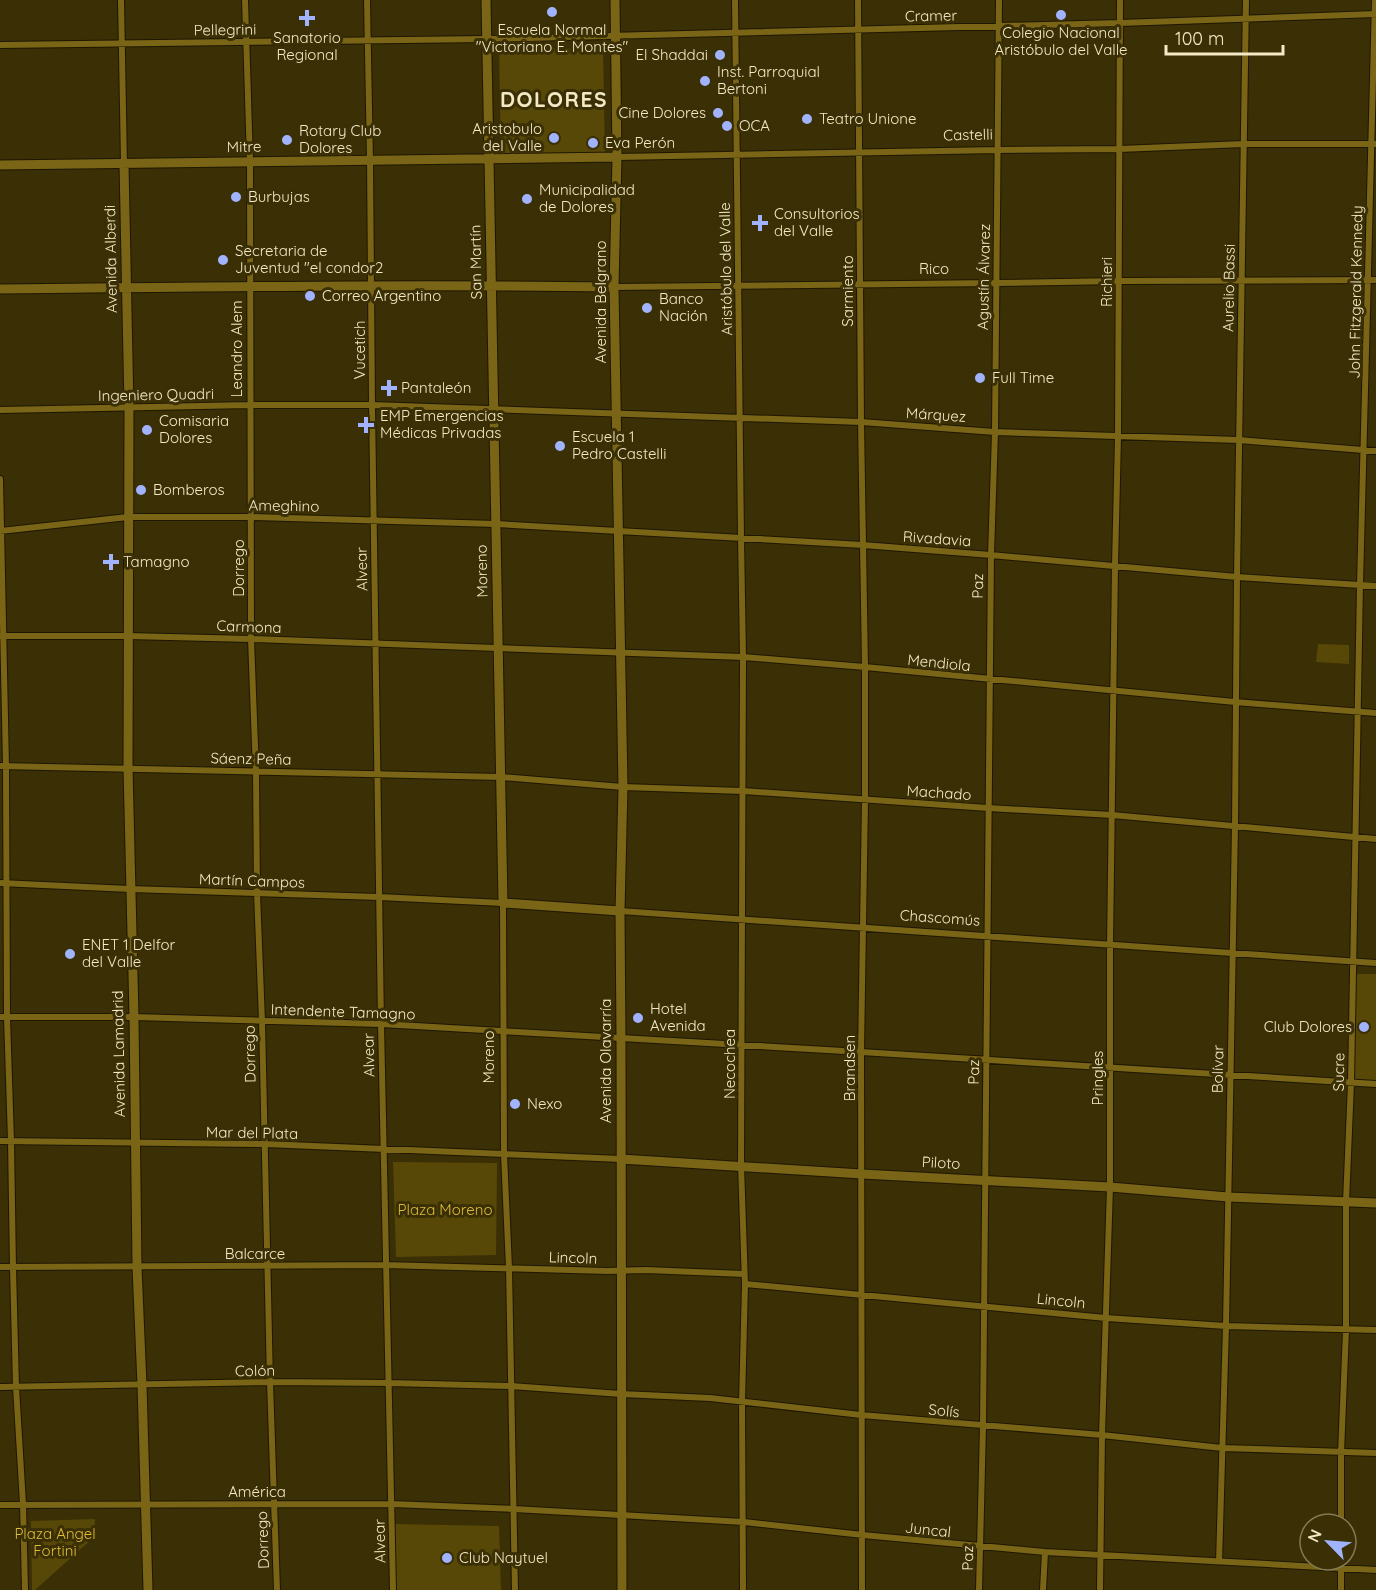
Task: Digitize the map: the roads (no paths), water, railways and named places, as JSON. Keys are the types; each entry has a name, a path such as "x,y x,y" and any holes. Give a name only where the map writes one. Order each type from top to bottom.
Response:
{"main road":[{"name":"San Martín","path":"486,0 496,524"},
{"name":"Avenida Belgrano","path":"615,0 617,157 614,287 618,532"},
{"name":"Castelli","path":"489,159 617,157"},
{"name":"Mitre","path":"0,165 489,159"},
{"name":"Avenida Alberdi","path":"124,164 129,408 128,517"},
{"name":"Rico","path":"0,289 492,285 614,287"},
{"name":"Avenida Lamadrid","path":"128,517 128,768 137,1267 148,1590"},
{"name":"Moreno","path":"496,524 503,903"},
{"name":"Avenida Olavarría","path":"618,532 623,787 620,911 622,1590"},
{"name":"Chascomús","path":"503,903 620,911"},
{"name":"Piloto","path":"621,1159 1110,1187 1228,1197 1376,1203"}],"street":[{"name":"Avenida Alberdi","path":"121,0 124,164"},
{"name":"Leandro Alem","path":"245,0 250,162 251,517"},
{"name":"Vucetich","path":"367,0 373,520"},
{"name":"Aristóbulo del Valle","path":"735,0 741,538"},
{"name":"Sarmiento","path":"858,0 863,545"},
{"name":"Agustín Álvarez","path":"991,555 995,432 999,0"},
{"name":"Richieri","path":"1115,565 1118,436 1120,0"},
{"name":"Aurelio Bassi","path":"1237,577 1246,0"},
{"name":"John Fitzgerald Kennedy","path":"1360,585 1374,144 1375,0"},
{"name":"Cramer","path":"487,39 1120,23 1375,14"},
{"name":"Pellegrini","path":"0,45 487,39"},
{"name":"Castelli","path":"617,157 1119,149 1244,144 1374,144"},
{"name":"Rico","path":"614,287 1376,280"},
{"name":"Ingeniero Quadri","path":"0,410 250,405 372,405 493,409"},
{"name":"Márquez","path":"493,409 861,422 995,432 1239,440 1376,451"},
{"path":"0,478 4,1017 11,1141 16,1387 26,1590"},
{"name":"Ameghino","path":"1,531 128,517 251,517 496,524"},
{"name":"Dorrego","path":"251,517 251,639 256,772 257,893 277,1590"},
{"name":"Alvear","path":"373,520 385,1265 393,1590"},
{"name":"Rivadavia","path":"496,524 863,545 1237,577 1376,586"},
{"name":"Necochea","path":"741,538 743,657 741,1165 745,1284 742,1402 743,1590"},
{"name":"Brandsen","path":"862,1590 861,1052 866,800 863,545"},
{"name":"Paz","path":"979,1590 983,1426 991,555"},
{"name":"Pringles","path":"1100,1590 1099,1554 1110,1187 1110,945 1115,565"},
{"name":"Bolívar","path":"1219,1562 1226,1326 1237,577"},
{"name":"Sucre","path":"1341,1512 1360,585"},
{"name":"Carmona","path":"2,636 128,636 498,648"},
{"name":"Mendiola","path":"498,648 743,657 1376,713"},
{"name":"Sáenz Peña","path":"3,766 501,777"},
{"name":"Machado","path":"501,777 623,787 743,791 1112,815 1376,839"},
{"name":"Martín Campos","path":"4,884 503,903"},
{"name":"Moreno","path":"503,903 504,1154 509,1268 515,1590"},
{"name":"Chascomús","path":"620,911 1376,963"},
{"name":"Intendente Tamagno","path":"4,1017 134,1017 381,1024 1376,1084"},
{"name":"Mar del Plata","path":"0,1141 265,1144 504,1154"},
{"name":"Piloto","path":"504,1154 621,1159"},
{"name":"Balcarce","path":"0,1267 385,1265 509,1268"},
{"name":"Lincoln","path":"509,1268 744,1274"},
{"name":"Lincoln","path":"745,1284 1106,1318 1226,1326 1376,1330"},
{"name":"Colón","path":"0,1387 270,1382 511,1386"},
{"name":"Solís","path":"511,1386 710,1398 861,1415 1222,1448 1376,1453"},
{"name":"América","path":"0,1505 392,1504 514,1509"},
{"name":"Juncal","path":"514,1509 744,1522 980,1547 1298,1566"},
{"path":"1044,1590 1045,1551"},
{"name":"Juncal","path":"1358,1569 1376,1570"},
{"path":"1341,1572 1341,1590"}],"place":[{"name":"Escuela Normal \"Victoriano E. Montes\"","path":"552,12"},
{"name":"Colegio Nacional Aristóbulo del Valle","path":"1061,15"},
{"name":"Sanatorio Regional","path":"307,18"},
{"name":"El Shaddai","path":"720,55"},
{"name":"Inst. Parroquial Bertoni","path":"705,81"},
{"name":"Cine Dolores","path":"718,113"},
{"name":"Teatro Unione","path":"807,119"},
{"name":"OCA","path":"727,126"},
{"name":"Aristobulo del Valle","path":"554,138"},
{"name":"Rotary Club Dolores","path":"287,140"},
{"name":"Eva Perón","path":"593,143"},
{"name":"Burbujas","path":"236,197"},
{"name":"Municipalidad de Dolores","path":"527,199"},
{"name":"Consultorios del Valle","path":"760,223"},
{"name":"Secretaria de Juventud \"el condor2","path":"223,260"},
{"name":"Correo Argentino","path":"310,296"},
{"name":"Banco Nación","path":"647,308"},
{"name":"Full Time","path":"980,378"},
{"name":"Pantaleón","path":"389,388"},
{"name":"EMP Emergencias Médicas Privadas","path":"366,425"},
{"name":"Comisaria Dolores","path":"147,430"},
{"name":"Escuela 1 Pedro Castelli","path":"560,446"},
{"name":"Bomberos","path":"141,490"},
{"name":"Tamagno","path":"111,562"},
{"name":"ENET 1 Delfor del Valle","path":"70,954"},
{"name":"Hotel Avenida","path":"638,1018"},
{"name":"Club Dolores","path":"1364,1027"},
{"name":"Nexo","path":"515,1104"},
{"name":"Club Naytuel","path":"447,1558"}],"district":[{"name":"DOLORES","path":"554,100"}],"park label":[{"name":"Plaza Moreno","path":"445,1210"},
{"name":"Plaza Angel Fortini","path":"55,1542"}]}
